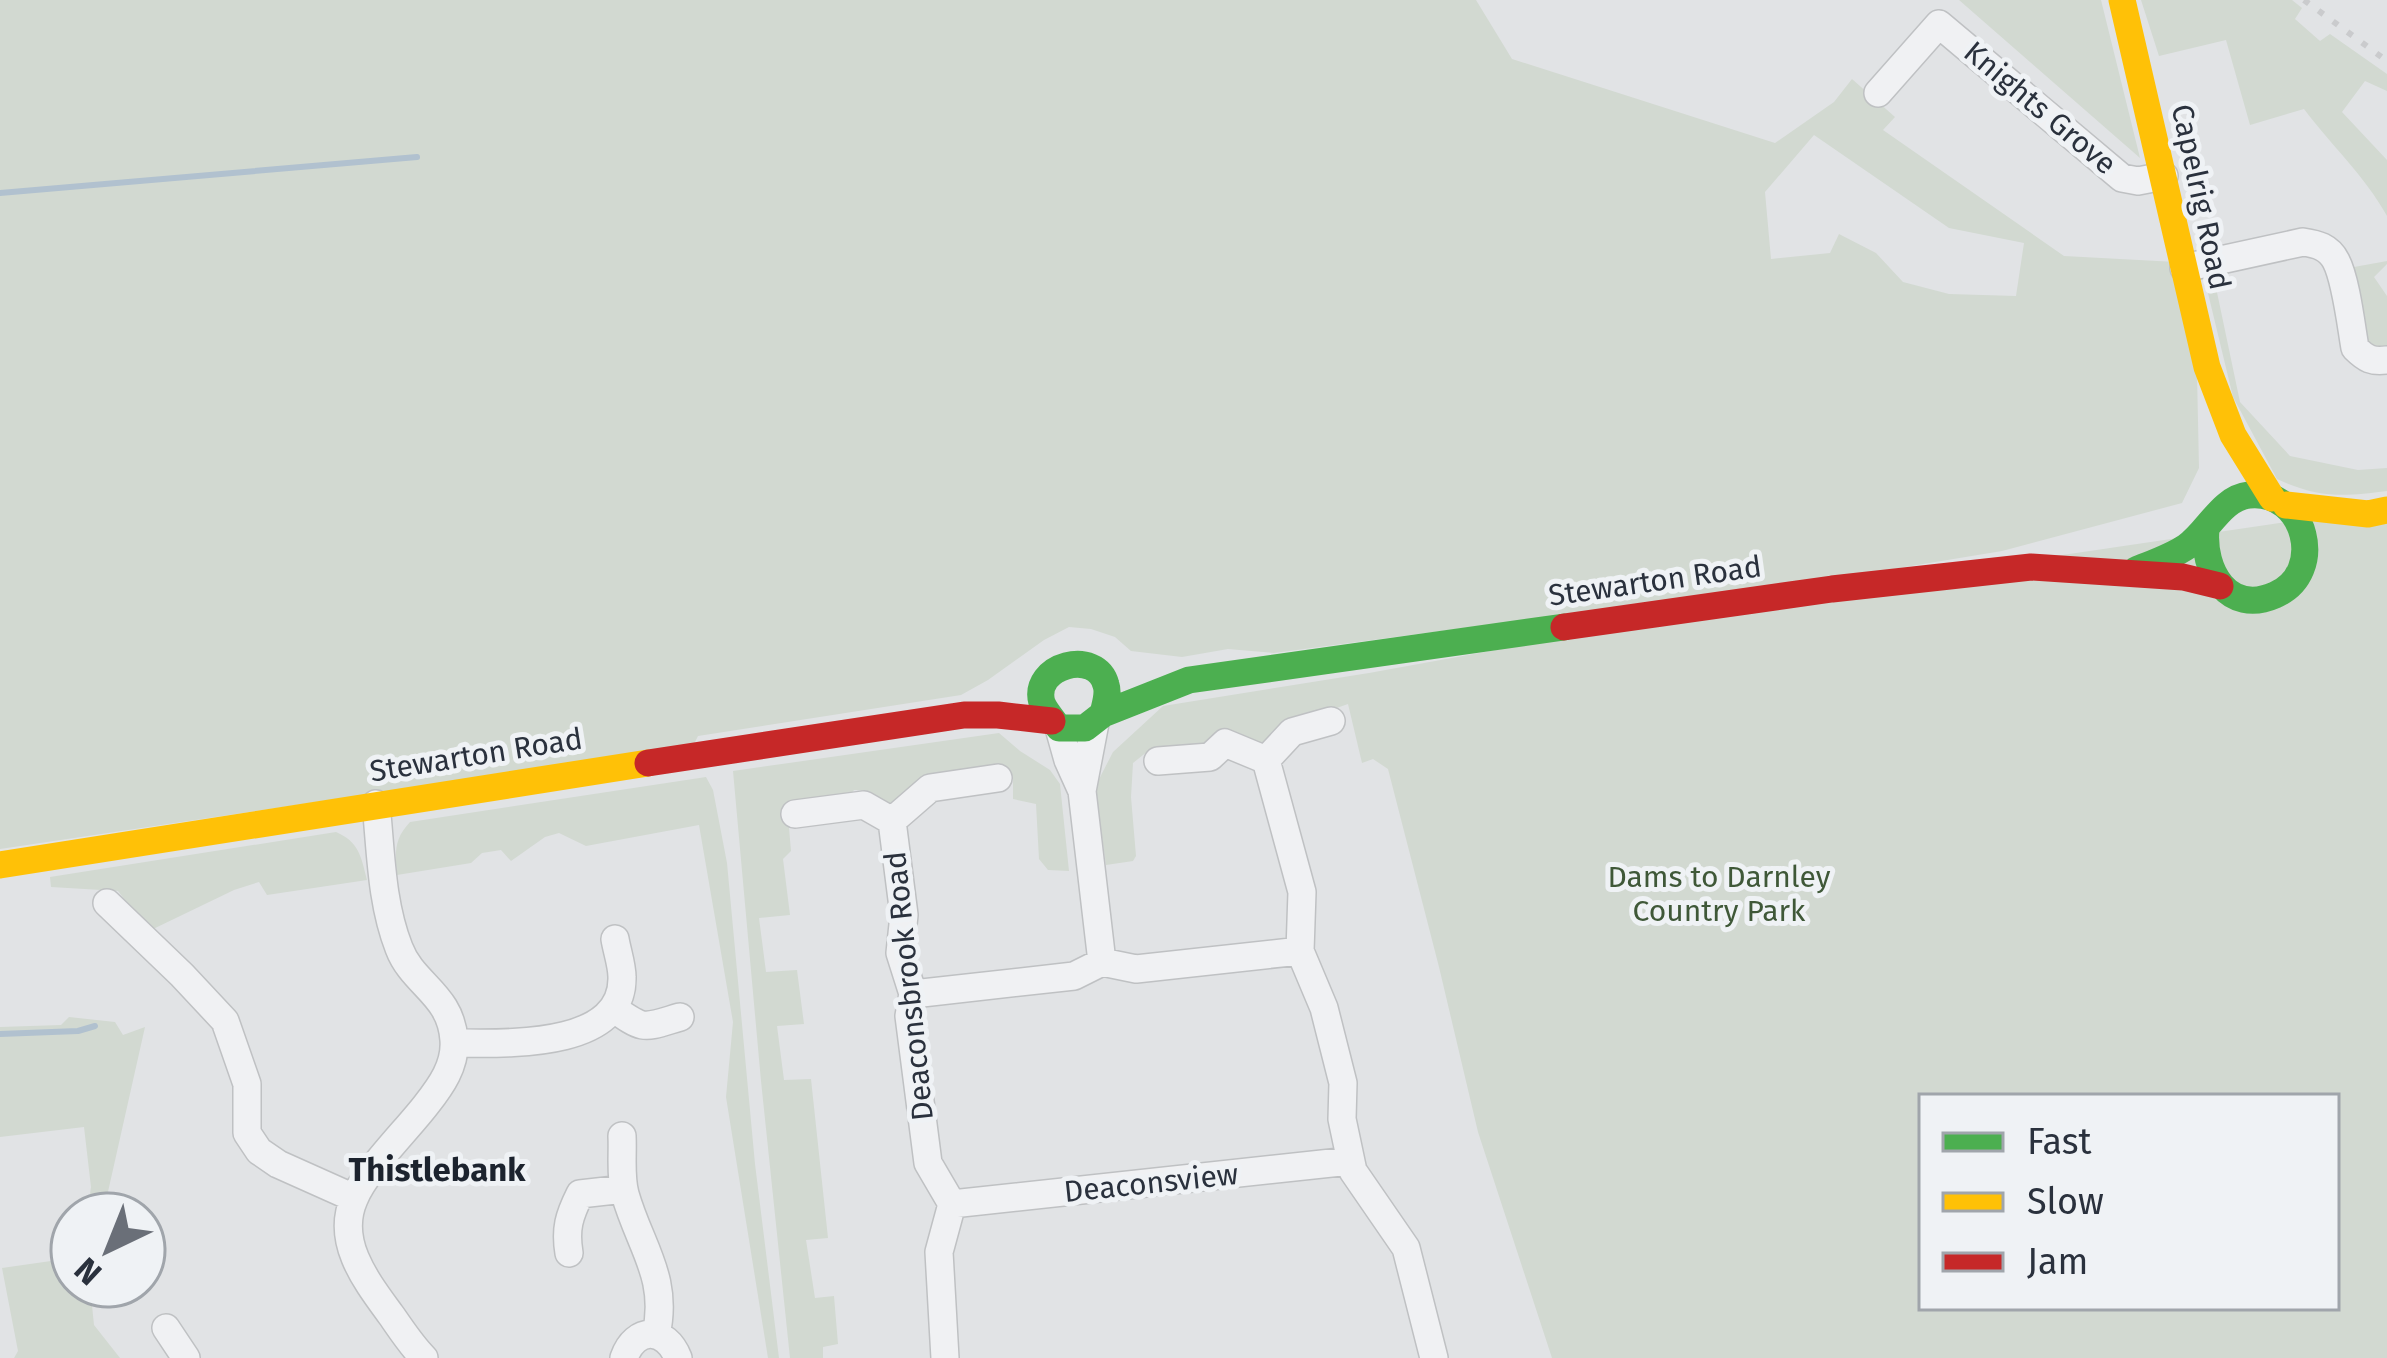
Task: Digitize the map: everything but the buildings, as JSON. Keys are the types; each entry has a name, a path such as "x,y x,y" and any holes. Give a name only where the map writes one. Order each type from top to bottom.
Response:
{"main road":[{"name":"Capelrig Road","path":"2122,0 2198,343 2239,451 2278,502"},
{"name":"Capelrig Road","path":"2210,522 2223,478 2219,406"},
{"name":"Stewarton Road","path":"2133,572 2188,546 2226,504 2240,497 2378,512"},
{"path":"2278,502 2297,517 2304,531 2306,560"},
{"name":"Stewarton Road","path":"1099,719 1189,680 1855,586 2031,567 2183,577 2247,599 2263,599 2290,586 2306,560 2378,512"},
{"path":"2210,522 2204,560 2220,586"},
{"path":"1070,662 1100,673 1108,692 1099,719 1085,728 1055,725 1041,701 1041,690 1052,671 1070,662"},
{"name":"Stewarton Road","path":"1091,666 1189,680"},
{"name":"Stewarton Road","path":"964,715 1052,671"},
{"name":"Stewarton Road","path":"0,865 964,715 998,715 1055,725"}],"street":[{"name":"Knights Grove","path":"1878,92 1940,24 2122,178 2138,181 2164,176"},
{"path":"2183,268 2303,242 2317,244 2338,262 2355,349 2374,362 2387,360"},
{"path":"1082,791 1099,719"},
{"path":"1266,760 1292,732 1331,721"},
{"path":"1055,725 1082,791 1102,962"},
{"path":"1158,760 1210,758 1226,743 1266,760"},
{"path":"1266,760 1302,892 1300,951 1324,1008 1343,1083 1342,1119 1352,1171 1406,1249 1426,1356"},
{"name":"Deaconsbrook Road","path":"892,821 930,788 998,778"},
{"path":"376,804 384,896 400,950 441,999 454,1043 442,1084 354,1198 348,1221 350,1246 360,1272 414,1355"},
{"name":"Deaconsbrook Road","path":"795,814 864,805 892,821"},
{"name":"Deaconsbrook Road","path":"892,821 904,916 900,953 913,994 909,1016 928,1163 952,1204"},
{"path":"107,903 225,1021 247,1084 247,1133 260,1151 354,1198"},
{"path":"454,1043 563,1038 590,1027 613,1008 623,980 615,939"},
{"path":"913,994 1073,976 1102,962 1136,969 1300,951"},
{"path":"613,1008 638,1026 680,1017"},
{"path":"622,1136 623,1190 656,1275 662,1309 656,1335"},
{"name":"Deaconsview","path":"952,1204 1351,1161"},
{"path":"569,1253 569,1216 580,1194 623,1190"},
{"path":"945,1358 940,1252 952,1204"},
{"path":"166,1328 186,1358"},
{"path":"624,1358 632,1342 647,1334 671,1343 678,1358"}],"green space":[{"path":"0,0 1476,0 1512,59 1775,143 1834,102 1852,79 1895,117 1883,130 2064,256 2176,262 2197,374 2199,468 2182,503 2002,551 1814,582 1274,653 1228,649 1182,657 1131,651 1115,637 1069,627 961,695 698,736 693,746 0,849","holes":["1814,135 1949,228 2024,243 2016,296 1949,294 1903,282 1876,253 1839,234 1830,253 1771,259 1765,192"]},
{"path":"1959,0 2101,0 2140,158"},
{"path":"2141,0 2292,0 2302,8 2295,19 2320,41 2330,34 2387,74 2387,91 2365,81 2342,112 2387,160 2387,216 2304,109 2250,125 2226,40 2159,56"},
{"path":"2387,261 2374,277 2387,296 2387,350 2370,346 2363,337 2349,272"},
{"path":"2214,278 2240,402 2290,456 2358,470 2387,468 2387,491 2331,494 2277,479 2233,397 2207,289"},
{"name":"Dams to Darnley Country Park","path":"2387,507 2387,1358 1552,1358 1478,1132 1388,769 1373,759 1362,763 1348,704 1288,725 1262,746 1148,751 1133,763 1136,856 1133,861 1106,865 1095,787 1113,752 1163,706 1832,589"},
{"path":"999,733 1050,770 1060,784 1069,871 1048,870 1039,859 1036,804 1013,799 1013,777 1006,768 930,776 894,804 854,790 845,802 808,807 799,799 791,805 791,851 783,859 790,915 759,918 766,972 797,970 804,1024 777,1026 784,1080 811,1079 828,1238 806,1240 815,1298 834,1296 838,1344 823,1347 823,1358 790,1358 733,771"},
{"path":"706,777 713,790 727,863 755,1164 779,1358 768,1358 726,1097 733,1022 699,825 586,846 559,833 511,861 501,850 482,853 471,863 397,875 397,846 410,822"},
{"path":"336,832 354,845 367,880 267,895 259,882 149,931 118,891 51,887 50,877"},
{"path":"69,1017 115,1022 123,1035 145,1027 108,1190 91,1190 84,1127 0,1137 0,1027 61,1025"},
{"path":"48,1261 48,1310 92,1310 94,1325 120,1358 14,1358 18,1351 2,1268"}],"waterway":[{"path":"0,193 417,157"},
{"path":"0,1034 95,1026"}],"railway":[{"path":"2304,0 2387,61"}],"traffic: fast":[{"path":"2136,570 2186,547 2230,502 2249,495 2269,497 2296,518 2305,552 2301,569 2275,595 2258,600 2231,594 2208,560 2206,529"},
{"path":"1103,714 1106,685 1091,667 1067,666 1046,679 1041,690 1047,713 1059,728 1085,728 1103,714 1189,680 1564,627"}],"traffic: slow":[{"path":"2122,0 2207,367 2233,435 2272,498"},
{"path":"2286,505 2368,514 2387,510"},
{"path":"0,865 648,763"}],"traffic: jam":[{"path":"1564,627 2031,567 2183,577 2220,586"},
{"path":"648,763 964,715 1052,721"}],"district":[{"name":"Thistlebank","path":"437,1169"}]}
